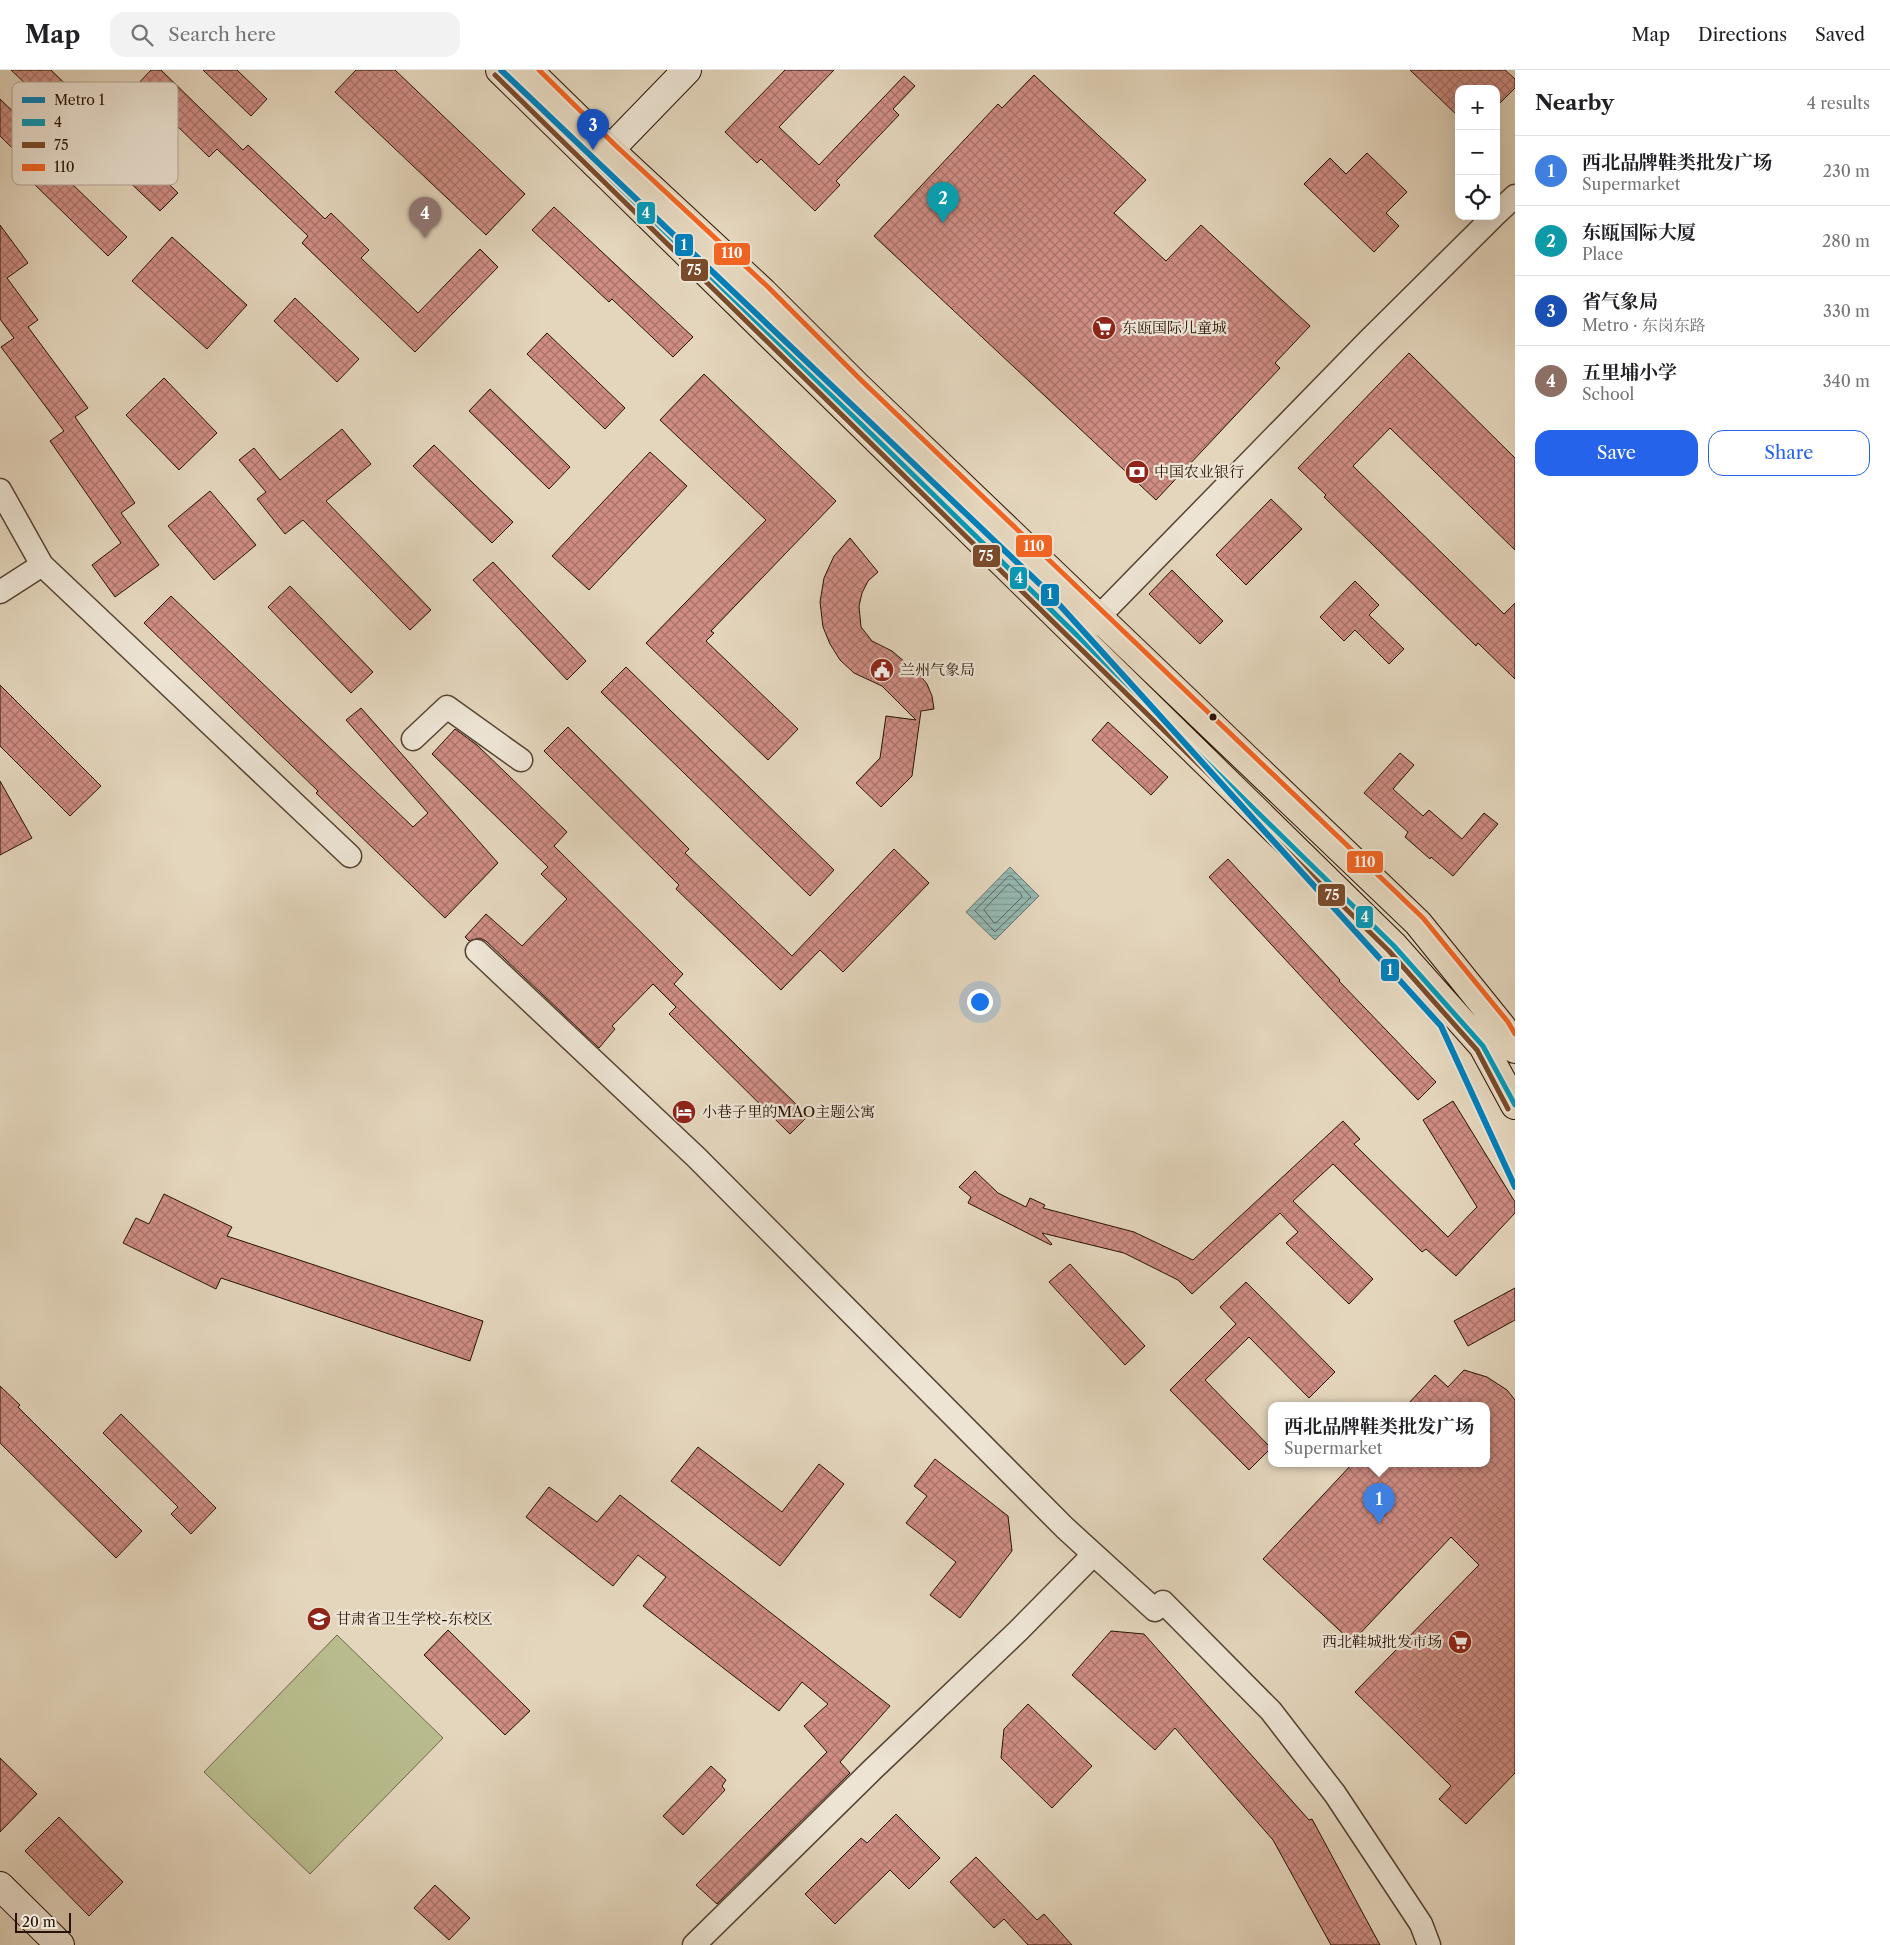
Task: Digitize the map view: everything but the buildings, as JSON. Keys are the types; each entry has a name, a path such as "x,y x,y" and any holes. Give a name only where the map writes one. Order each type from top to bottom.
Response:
{"main road":[{"path":"500,70 763,292 857,386 1100,616 1140,657 1418,923 1502,1027 1515,1049"},
{"path":"528,70 603,157 1079,637 1394,946 1483,1046 1515,1105"},
{"path":"603,157 687,70"},
{"path":"0,1886 60,1945"}],"street":[{"path":"1500,210 1515,196"},
{"path":"1079,637 1369,340 1490,220"},
{"path":"0,490 42,566 350,856"},
{"path":"0,592 42,566"},
{"path":"413,738 447,707 521,760"},
{"path":"477,951 696,1157 912,1376 1093,1554 1155,1610 1163,1602 1271,1711 1335,1794 1421,1924 1428,1945"},
{"path":"694,1945 1018,1631 1093,1554"}],"green space":[{"path":"337,1635 443,1738 310,1874 204,1772"}],"water":[{"path":"1010,867 1039,896 995,940 966,912"}],"metro line":[{"name":"1","path":"501,70 1046,590 1441,1026 1515,1187"}],"transit line":[{"name":"4","path":"500,70 1394,946 1483,1046 1515,1105"},
{"name":"110","path":"539,70 615,145 768,287 862,381 1423,918 1508,1022 1515,1034"},
{"name":"75","path":"495,75 1389,951 1477,1050 1508,1109"}],"place":[{"name":"省气象局","path":"593,150"},
{"name":"东瓯国际大厦","path":"943,223"},
{"name":"五里埔小学","path":"425,238"},
{"name":"东瓯国际儿童城","path":"1104,328"},
{"name":"中国农业银行","path":"1137,472"},
{"name":"兰州气象局","path":"882,670"},
{"name":"小巷子里的MAO主题公寓","path":"684,1112"},
{"name":"西北品牌鞋类批发广场","path":"1379,1524"},
{"name":"甘肃省卫生学校-东校区","path":"319,1619"},
{"name":"西北鞋城批发市场","path":"1460,1642"}]}
